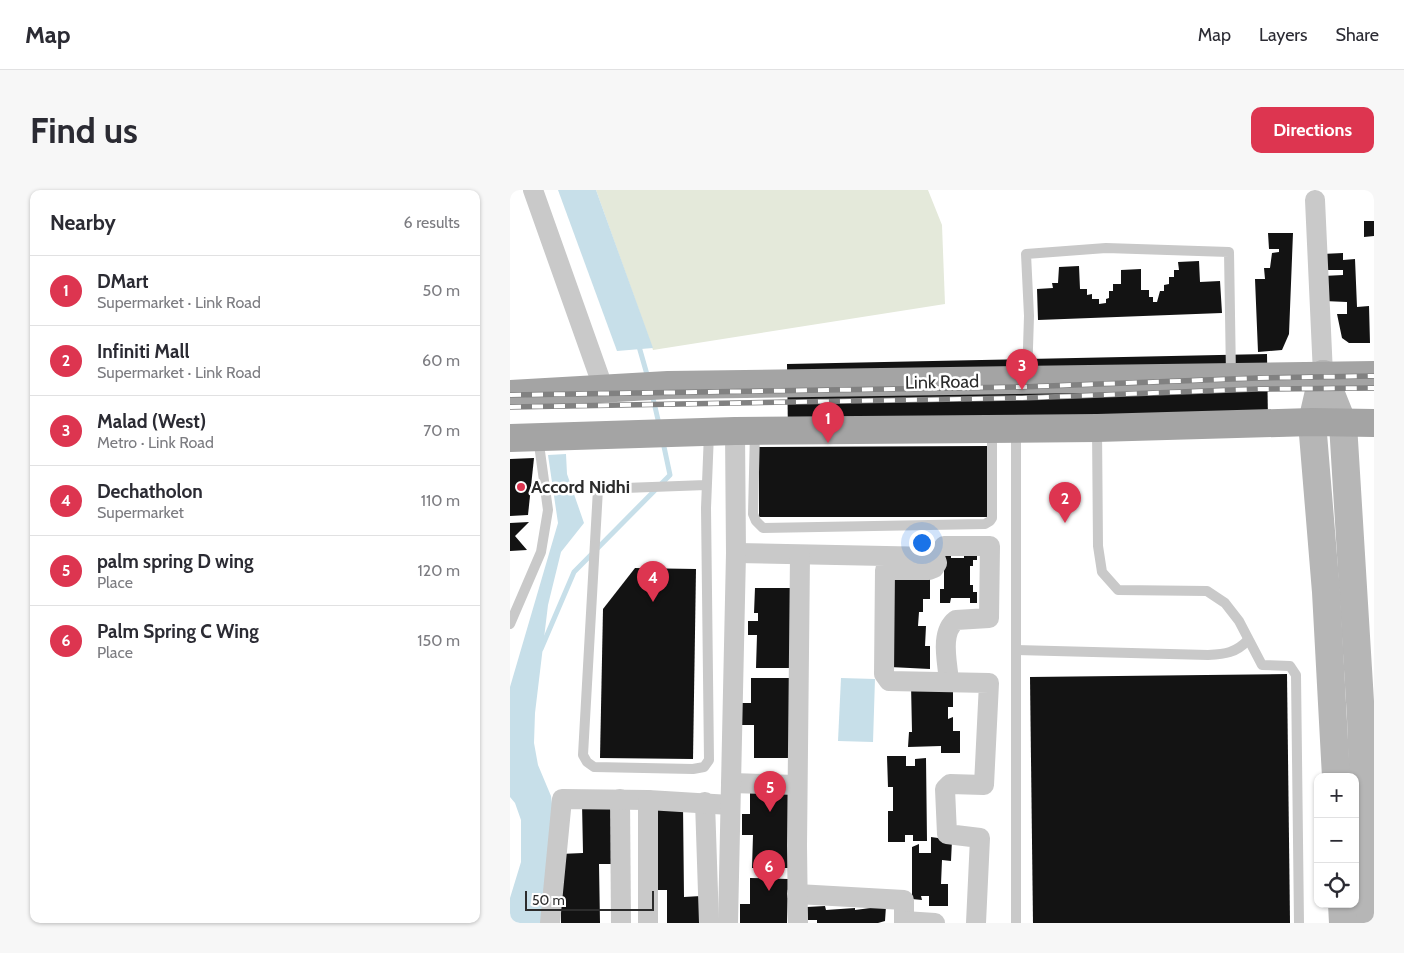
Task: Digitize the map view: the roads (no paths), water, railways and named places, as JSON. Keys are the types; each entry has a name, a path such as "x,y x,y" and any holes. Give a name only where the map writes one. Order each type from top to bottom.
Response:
{"main road":[{"name":"Link Road","path":"510,394 668,385 1323,374 1374,375"},
{"path":"510,438 725,431 1097,428 1312,422 1374,423"}],"street":[{"path":"533,190 614,387"},
{"path":"1315,200 1323,374 1312,422 1326,592 1336,773"},
{"path":"1323,374 1343,424 1361,718 1368,923"},
{"path":"725,431 736,553 728,923"},
{"path":"944,546 990,546 989,618 956,620 950,627 947,639 949,682"},
{"path":"736,553 800,556 936,557 937,563 930,570 885,570 884,674 889,681 989,683 984,785 950,784 945,789 947,834 980,838 976,923"},
{"path":"798,923 800,556"},
{"path":"1332,719 1361,718"},
{"path":"731,784 798,784"},
{"path":"550,923 562,799 705,802 730,805"},
{"path":"620,799 621,923"},
{"path":"648,800 648,923"},
{"path":"705,802 709,923"},
{"path":"798,894 904,900 904,922 935,923"},
{"path":"1342,908 1343,923"}],"lane":[{"path":"1027,380 1029,316 1026,254 1106,248 1229,252 1231,376"},
{"path":"1097,428 1098,546 1102,572 1118,590 1207,591 1225,603 1239,621 1262,665 1290,666 1296,676 1299,923"},
{"path":"725,431 753,514 763,528 985,524 990,522 1004,429"},
{"path":"1004,429 1016,650 1016,923"},
{"path":"706,485 598,489 583,755 587,762 594,767 693,769 704,767 709,760 706,485 725,431"},
{"path":"510,624 542,552 548,510 538,436"},
{"path":"1016,650 1208,655 1230,653 1240,648 1248,640"}],"water":[{"path":"558,190 596,190 653,348 617,351"},
{"path":"566,454 567,474 584,523 561,552 548,605 535,713 534,743 538,765 551,796 556,833 542,923 510,923 510,898 521,862 521,820 515,803 510,797 510,687 558,523 548,455"},
{"path":"841,678 875,679 873,742 838,741"}],"waterway":[{"path":"638,343 648,378"},
{"path":"652,394 659,424"},
{"path":"541,649 574,572 670,475 663,442"}],"railway":[{"path":"510,395 1021,387 1258,378 1374,376"},
{"path":"510,407 1022,398 1258,389 1374,388"}],"place":[{"name":"Malad (West)","path":"1022,390"},
{"name":"DMart","path":"828,443"},
{"name":"Accord Nidhi","path":"521,487"},
{"name":"Infiniti Mall","path":"1065,523"},
{"name":"Dechatholon","path":"653,602"},
{"name":"palm spring D wing","path":"770,812"},
{"name":"Palm Spring C Wing","path":"769,891"}]}
